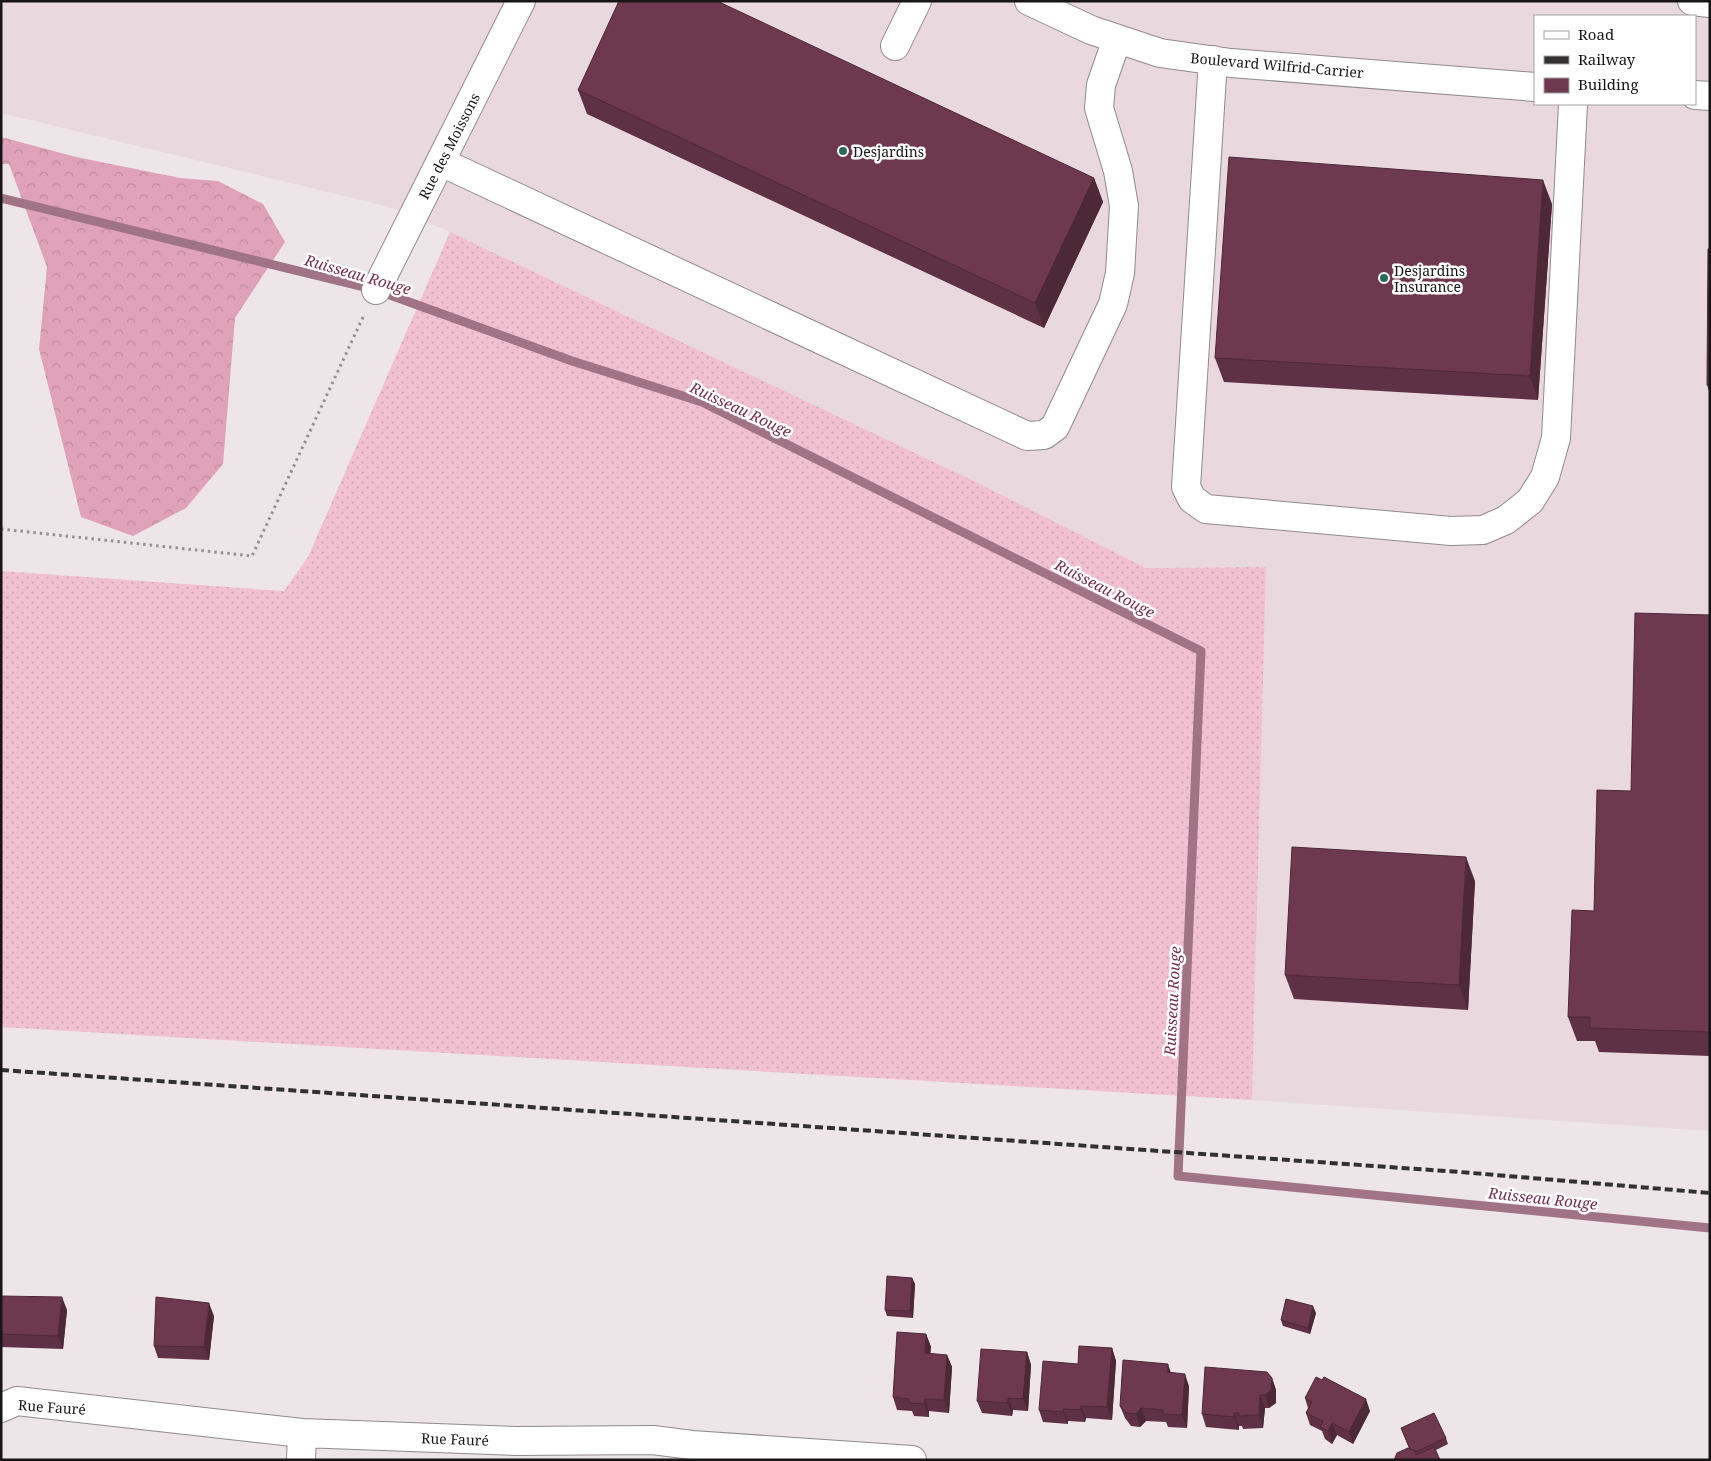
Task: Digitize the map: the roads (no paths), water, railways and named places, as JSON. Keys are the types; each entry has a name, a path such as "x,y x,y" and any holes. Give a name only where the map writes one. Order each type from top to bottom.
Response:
{"street":[{"name":"Rue des Moissons","path":"376,290 521,1"},
{"path":"895,46 917,1"},
{"name":"Boulevard Wilfrid-Carrier","path":"1029,1 1091,30 1160,53 1213,60 1534,87"},
{"path":"1692,1 1710,3"},
{"path":"441,162 1027,436 1044,435 1055,426 1065,407 1113,304 1120,273 1124,206 1118,171 1099,108 1101,85 1117,39"},
{"path":"1213,60 1186,487 1192,499 1206,509 1451,531 1483,530 1506,520 1530,501 1545,477 1556,438 1573,105"},
{"path":"1696,95 1710,96"},
{"name":"Rue Fauré","path":"1,1408 17,1401 302,1433 516,1441 652,1450 692,1445 912,1460"},
{"path":"301,1460 302,1433"}],"waterway":[{"name":"Ruisseau Rouge","path":"1,198 376,290 572,361 702,402 1201,651 1178,1176 1710,1228"}],"railway":[{"path":"1,1070 1460,1172 1710,1193"}],"place":[{"name":"Desjardins","path":"843,151"},
{"name":"Desjardins Insurance","path":"1384,278"}]}
